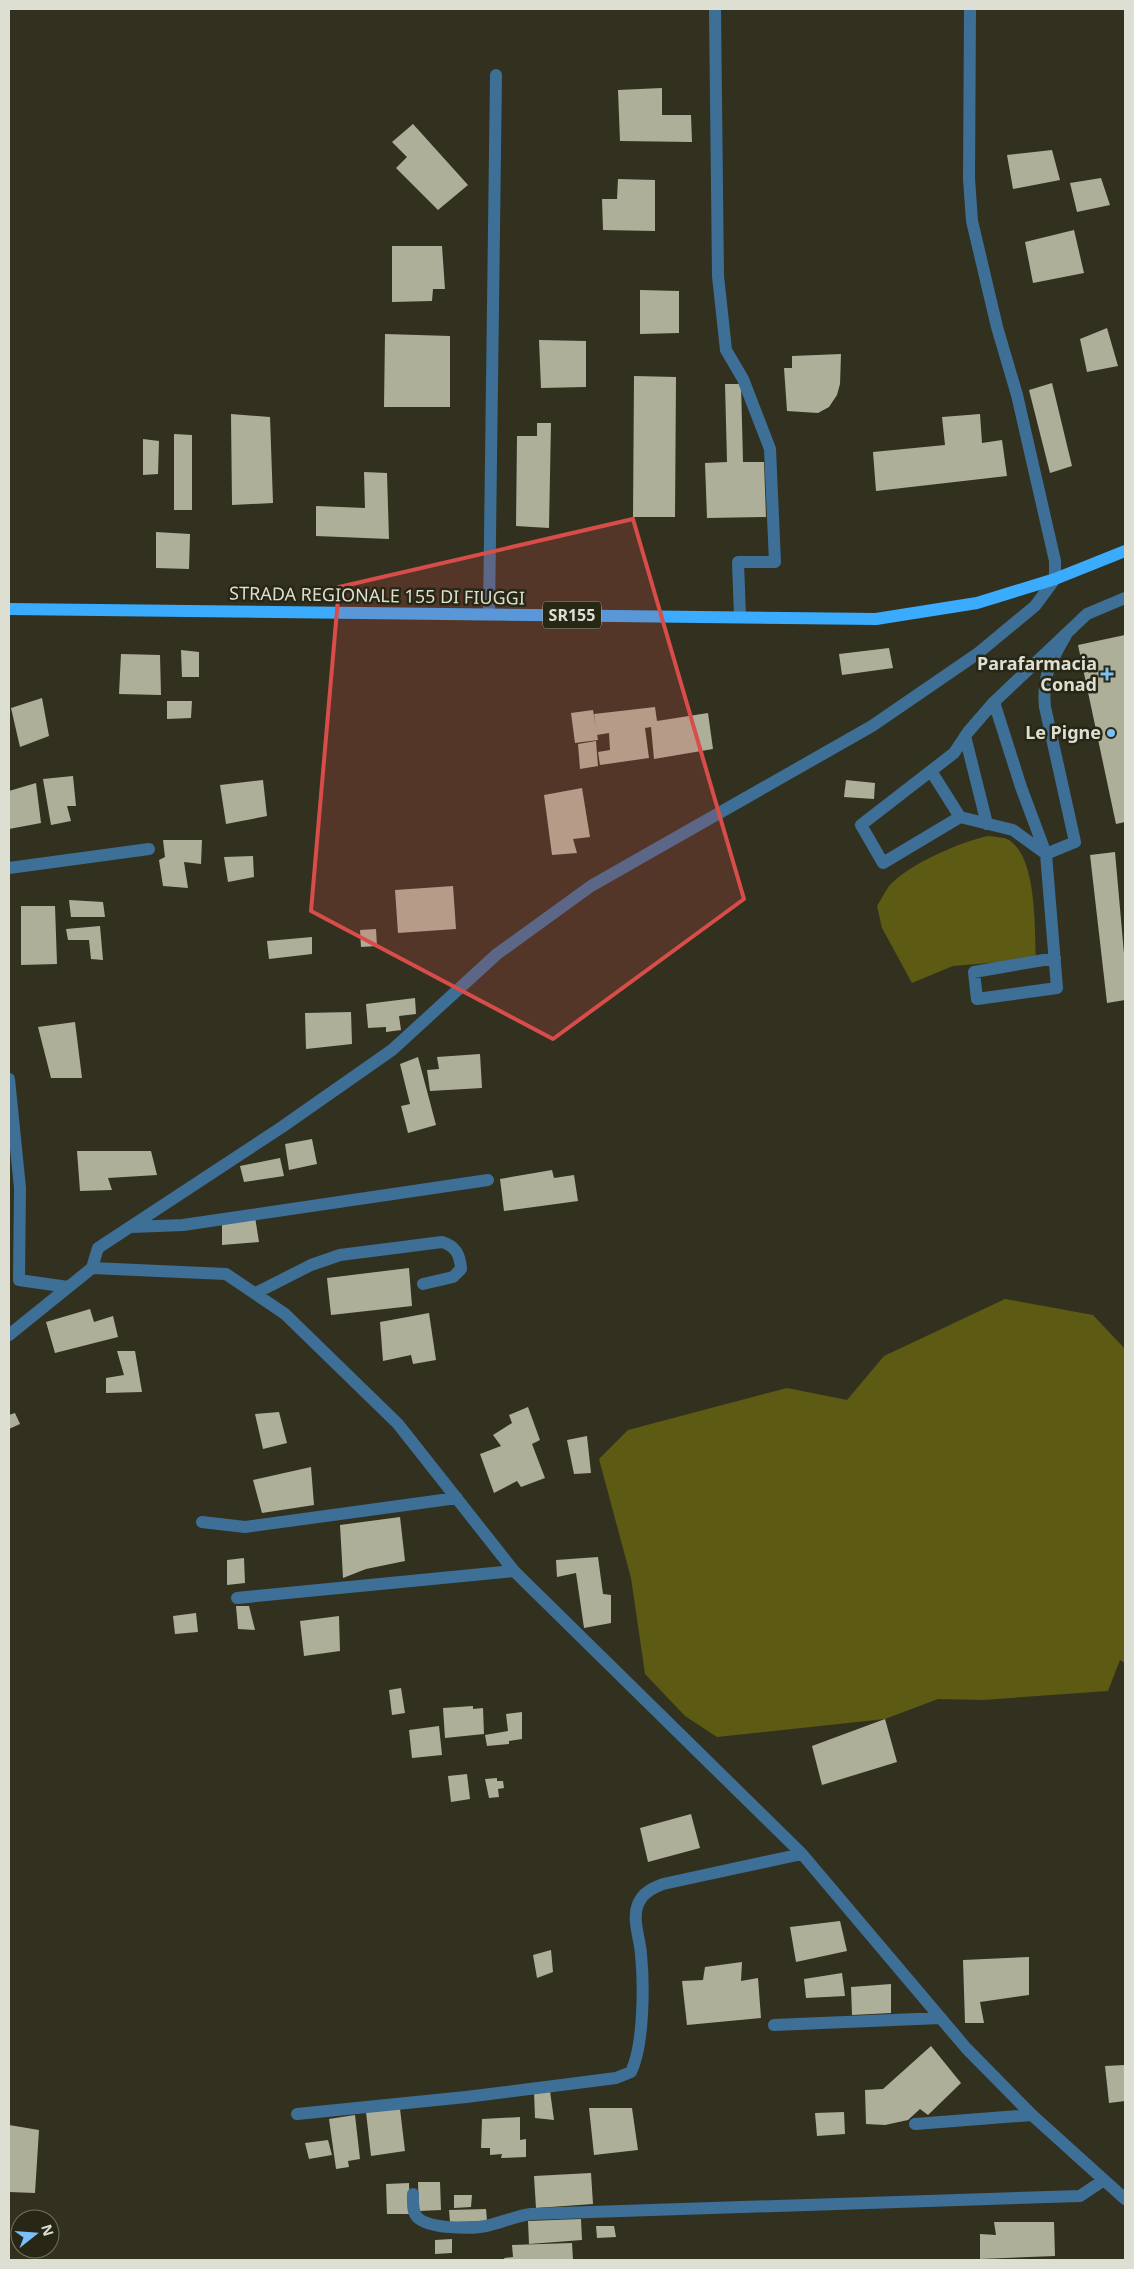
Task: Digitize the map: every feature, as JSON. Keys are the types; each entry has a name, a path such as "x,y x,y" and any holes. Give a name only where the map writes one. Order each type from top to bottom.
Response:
{"main road":[{"name":"STRADA REGIONALE 155 DI FIUGGI","path":"9,609 876,619 977,603 1055,579 1125,551"}],"street":[{"path":"715,9 718,276 726,350 743,379 770,449 774,524 775,562 738,562 740,617"},
{"path":"9,1335 92,1268 98,1248 282,1127 392,1050 497,954 591,886 872,726 923,693 977,654 1028,612 1055,579 1055,561 1017,395 996,327 972,221 969,179 970,9"},
{"path":"489,614 496,75"},
{"path":"960,817 883,863 861,825 954,753 965,736 994,702 1087,614 1125,598"},
{"path":"1046,854 1075,842 1045,708 1043,689 1048,667 1066,635"},
{"path":"994,702 1021,787 1046,854 1055,958 1057,988 977,999 974,972 1055,958"},
{"path":"965,736 987,824"},
{"path":"931,771 960,817 1013,830 1046,854"},
{"path":"9,868 149,849"},
{"path":"9,1080 19,1280 68,1287"},
{"path":"130,1227 183,1225 488,1180"},
{"path":"256,1294 284,1277 340,1255 442,1242 451,1245 460,1256 461,1269 453,1277 423,1284"},
{"path":"92,1268 226,1274 285,1314 398,1424 514,1571 802,1854 966,2048 1032,2115 1125,2199"},
{"path":"202,1522 245,1527 456,1498"},
{"path":"237,1598 514,1571"},
{"path":"297,2114 616,2078 631,2072 637,2060 642,1991 641,1954 635,1914 639,1901 647,1891 662,1884 802,1854"},
{"path":"774,2025 941,2018"},
{"path":"915,2124 1032,2115"},
{"path":"413,2194 414,2211 421,2220 446,2226 467,2228 486,2226 514,2216 531,2214 1080,2196 1104,2180"}],"highlighted area":[{"path":"633,519 744,899 553,1039 311,911 339,587"}],"shaded area":[{"path":"988,836 1007,839 1017,848 1024,860 1032,894 1036,959 953,966 912,983 882,928 877,906 889,886 909,870 936,855 964,843"},
{"path":"1005,1299 1093,1315 1125,1349 1125,1663 1120,1660 1108,1691 983,1700 938,1699 885,1719 717,1737 685,1716 645,1674 631,1578 599,1459 628,1430 787,1388 847,1400 884,1356"}],"building":[{"path":"662,88 662,115 691,115 692,142 620,141 618,90"},
{"path":"413,124 468,185 438,210 396,168 407,157 392,142"},
{"path":"1052,150 1060,180 1013,189 1007,155"},
{"path":"1101,178 1110,205 1077,212 1070,183"},
{"path":"618,179 655,180 655,231 603,230 602,199 617,199"},
{"path":"1074,230 1084,273 1033,283 1025,242"},
{"path":"392,246 442,246 445,289 433,289 432,301 392,302"},
{"path":"640,290 679,291 679,333 640,334"},
{"path":"1107,328 1118,366 1087,372 1080,339"},
{"path":"385,334 450,336 450,407 384,407"},
{"path":"539,340 586,341 586,387 541,388"},
{"path":"841,354 840,384 837,395 829,407 818,413 787,411 784,368 792,368 792,356"},
{"path":"634,376 676,377 675,517 633,517"},
{"path":"1052,383 1072,466 1050,473 1029,390"},
{"path":"725,384 741,384 743,462 764,462 766,517 707,518 705,463 727,462"},
{"path":"231,414 270,417 273,503 232,505"},
{"path":"980,414 982,443 1002,440 1007,476 876,491 873,452 945,445 942,417"},
{"path":"537,423 551,423 549,528 516,526 517,436 537,436"},
{"path":"174,434 192,435 192,510 174,510"},
{"path":"143,439 159,441 158,474 143,475"},
{"path":"364,472 387,473 389,539 316,536 316,506 365,508"},
{"path":"156,532 190,534 189,569 156,568"},
{"name":"Le Pigne","path":"1125,635 1125,822 1116,824 1078,645"},
{"path":"889,648 893,668 842,675 839,654"},
{"path":"181,650 199,652 199,677 182,677"},
{"path":"121,654 160,655 161,695 119,694"},
{"path":"42,698 49,736 20,747 11,708"},
{"path":"167,701 192,701 191,718 167,719"},
{"path":"655,707 657,721 708,713 713,749 654,759 651,727 645,728 649,758 600,765 598,752 610,750 609,733 597,735 594,714"},
{"path":"593,710 598,740 575,743 571,713"},
{"path":"596,741 598,766 580,769 578,744"},
{"path":"73,776 76,806 67,806 71,821 51,825 43,779"},
{"path":"263,780 267,816 226,824 220,785"},
{"path":"846,780 875,783 874,799 844,797"},
{"path":"36,783 41,823 9,829 9,791"},
{"path":"582,788 590,837 573,839 577,853 552,855 544,795"},
{"path":"163,840 202,840 201,864 184,862 188,888 163,886 159,860 165,857"},
{"path":"1115,852 1125,965 1125,1000 1107,1003 1090,855"},
{"path":"253,856 254,877 228,882 224,857"},
{"path":"453,886 456,929 398,933 395,890"},
{"path":"69,900 103,902 105,917 71,917"},
{"path":"21,906 55,906 57,964 21,965"},
{"path":"100,926 103,960 91,959 89,940 68,940 66,929"},
{"path":"376,929 377,946 361,947 360,930"},
{"path":"312,937 312,954 269,959 267,941"},
{"path":"415,998 416,1014 399,1016 401,1030 386,1032 386,1027 368,1028 366,1004"},
{"path":"351,1012 352,1044 306,1049 305,1013"},
{"path":"75,1022 82,1078 51,1078 38,1027"},
{"path":"480,1054 482,1088 430,1091 427,1070 439,1069 437,1057"},
{"path":"418,1057 436,1125 408,1133 401,1106 410,1104 400,1064"},
{"path":"312,1139 317,1164 289,1170 285,1144"},
{"path":"77,1151 151,1151 157,1175 108,1178 112,1190 80,1191"},
{"path":"280,1158 284,1176 244,1182 240,1166"},
{"path":"552,1170 554,1178 574,1175 578,1201 504,1211 500,1179"},
{"path":"255,1217 259,1242 222,1245 222,1220"},
{"path":"409,1268 412,1306 331,1315 327,1278"},
{"path":"90,1309 94,1322 113,1316 118,1337 55,1353 46,1322"},
{"path":"429,1313 436,1360 413,1364 411,1355 383,1361 380,1322"},
{"path":"117,1351 135,1351 142,1392 106,1393 106,1378 124,1375"},
{"path":"528,1407 540,1440 532,1444 545,1478 521,1487 517,1481 494,1493 480,1454 501,1446 493,1435 512,1423 509,1415"},
{"path":"279,1412 287,1443 263,1449 255,1414"},
{"path":"15,1413 20,1424 9,1429 9,1415"},
{"path":"587,1436 591,1473 574,1474 567,1440"},
{"path":"311,1467 314,1505 262,1513 253,1480"},
{"path":"400,1517 405,1561 366,1569 343,1578 340,1525"},
{"path":"598,1557 603,1594 611,1595 611,1623 584,1628 576,1573 557,1577 556,1560"},
{"path":"244,1558 245,1583 227,1585 227,1560"},
{"path":"236,1606 249,1606 255,1630 238,1629"},
{"path":"196,1613 198,1632 175,1634 173,1616"},
{"path":"339,1616 340,1651 304,1656 300,1621"},
{"path":"401,1688 405,1713 392,1715 389,1690"},
{"path":"473,1706 473,1709 483,1708 484,1734 445,1738 443,1708"},
{"path":"522,1712 522,1739 509,1741 509,1744 487,1746 485,1735 508,1731 506,1714"},
{"path":"885,1719 897,1762 822,1785 812,1746"},
{"path":"439,1726 442,1755 412,1758 409,1730"},
{"path":"467,1774 470,1799 451,1802 448,1776"},
{"path":"497,1778 497,1781 503,1781 504,1788 498,1789 499,1797 489,1798 485,1779"},
{"path":"691,1814 700,1848 648,1862 640,1828"},
{"path":"840,1921 847,1951 796,1962 790,1927"},
{"path":"551,1950 553,1972 537,1978 533,1955"},
{"path":"1029,1957 1029,1995 980,2002 984,2023 965,2023 963,1960"},
{"path":"742,1962 741,1981 758,1978 761,2018 687,2025 682,1981 703,1980 705,1967"},
{"path":"842,1973 845,1996 806,1998 804,1979"},
{"path":"891,1984 891,2013 852,2015 851,1987"},
{"path":"931,2046 961,2083 928,2115 920,2109 908,2120 885,2125 866,2124 865,2090 883,2089"},
{"path":"1125,2065 1125,2101 1109,2103 1105,2066"},
{"path":"534,2091 550,2091 554,2120 535,2118"},
{"path":"589,2108 632,2108 638,2150 594,2155"},
{"path":"400,2109 405,2151 371,2156 366,2112"},
{"path":"844,2112 845,2134 817,2136 815,2113"},
{"path":"355,2115 360,2159 348,2161 349,2167 336,2169 329,2119"},
{"path":"520,2117 520,2140 526,2139 526,2157 501,2158 502,2154 490,2155 490,2148 481,2148 482,2119"},
{"path":"9,2125 39,2130 35,2193 9,2192"},
{"path":"328,2140 332,2155 309,2159 305,2143"},
{"path":"591,2173 593,2204 536,2208 534,2176"},
{"path":"418,2182 440,2182 441,2210 419,2211"},
{"path":"409,2183 410,2214 387,2214 386,2184"},
{"path":"454,2195 472,2195 471,2207 454,2208"},
{"path":"486,2209 487,2221 450,2222 449,2210"},
{"path":"581,2219 582,2240 529,2244 528,2221"},
{"path":"994,2222 1054,2222 1055,2256 980,2259 980,2234 996,2235"},
{"path":"596,2226 614,2226 616,2237 597,2238"},
{"path":"452,2239 452,2253 435,2254 435,2240"},
{"path":"572,2243 573,2260 505,2260 504,2258 513,2257 512,2245"}],"place":[{"name":"Parafarmacia Conad","path":"1107,674"},
{"name":"Le Pigne","path":"1111,733"}]}
